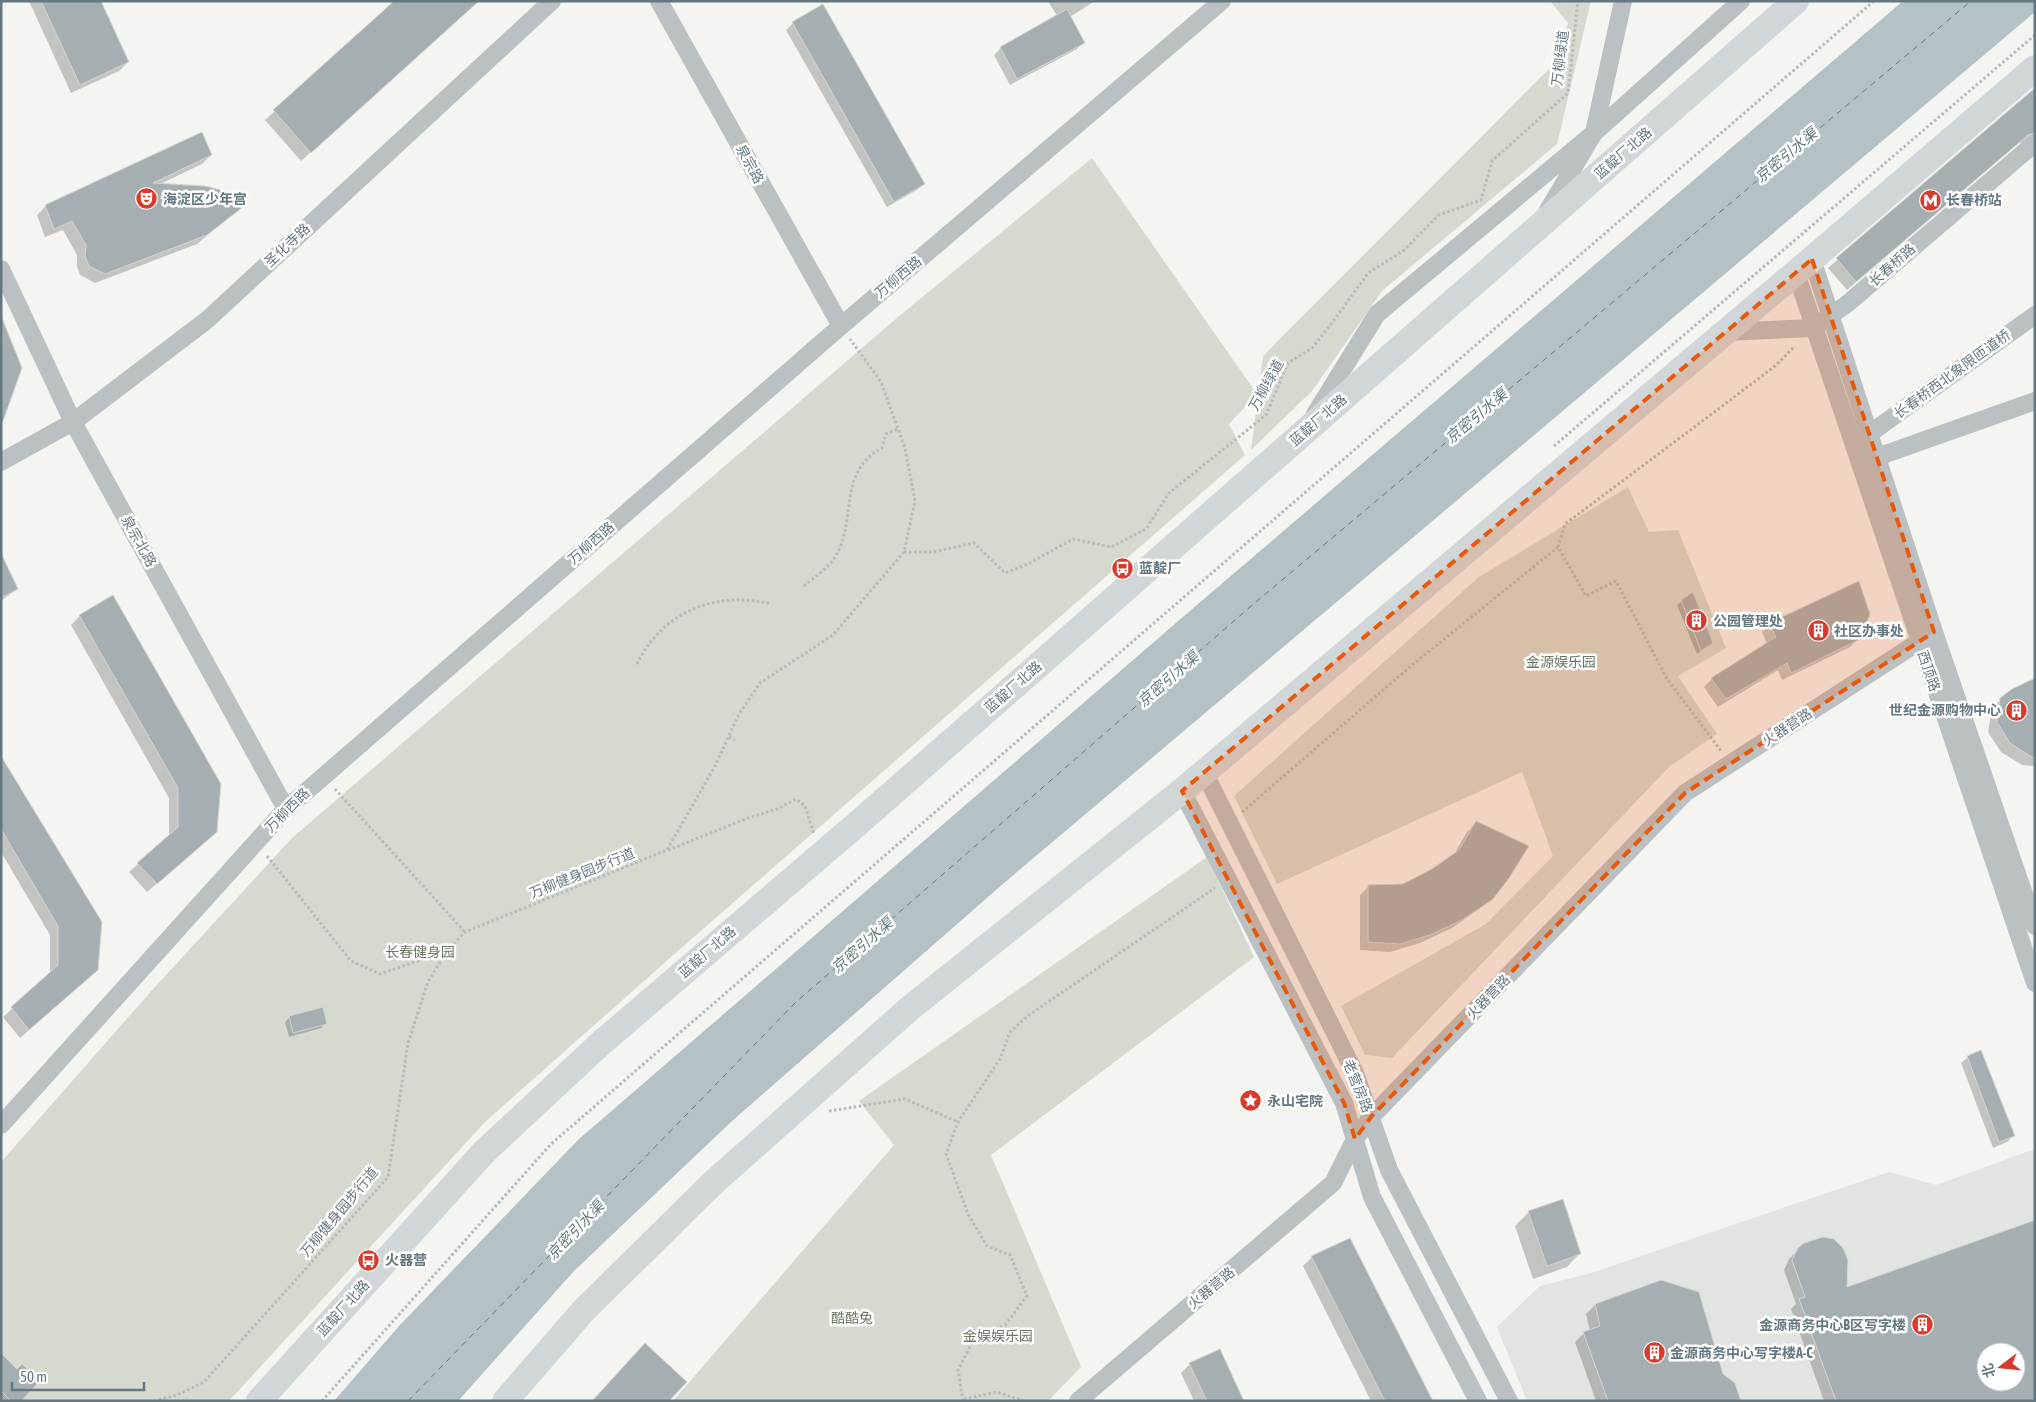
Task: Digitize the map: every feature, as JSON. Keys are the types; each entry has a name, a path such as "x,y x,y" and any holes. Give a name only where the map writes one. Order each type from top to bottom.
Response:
{"highway":[{"name":"蓝靛厂北路","path":"259,1401 484,1152 578,1064 1796,1"},
{"path":"505,1401 584,1310 714,1182 909,1008 1182,791 1804,266 2035,68"}],"street":[{"name":"圣化寺路","path":"1,462 73,422 207,320 552,1"},
{"name":"泉宗路","path":"659,1 841,326"},
{"name":"万柳西路","path":"1,1125 286,809 841,326 1222,1"},
{"path":"1538,227 1594,133 1623,1"},
{"path":"1303,433 1377,314 1594,133 1741,1"},
{"name":"长春桥路","path":"1813,328 1831,315 2035,143"},
{"name":"西顶路","path":"1804,266 1831,315 1934,632 2035,926"},
{"name":"西顶路","path":"1804,266 1813,328 2035,982"},
{"name":"泉宗北路","path":"1,269 73,422 286,809"},
{"name":"长春桥西北象限匝道桥","path":"1870,434 2035,315"},
{"path":"1726,332 1813,328"},
{"path":"1877,457 2035,401"},
{"name":"火器营路","path":"1078,1401 1334,1183 1355,1139 1371,1117 1685,793 1934,632"},
{"name":"老营房路","path":"1204,772 1355,1073 1389,1170 1509,1401"},
{"name":"老营房路","path":"1182,791 1344,1103 1372,1197 1478,1401"}],"path":[{"name":"万柳绿道","path":"904,552 933,552 974,543 1005,573 1028,564 1073,539 1112,548 1146,529 1169,493 1266,415 1288,363 1312,348 1368,273 1403,252 1439,215 1481,200 1492,161 1568,93 1578,1"},
{"path":"322,1401 550,1144 1874,1"},
{"path":"667,850 715,766 739,714 760,682 833,636 904,552 915,501 905,448 881,382 841,326"},
{"path":"1229,823 1412,666 1558,547 1565,524 1774,366 1813,328"},
{"path":"804,586 833,559 840,545 853,482 858,468 868,455 882,448 886,434 898,430"},
{"path":"1558,547 1586,596 1616,581 1667,679 1730,764"},
{"path":"637,664 646,646 659,632 690,610 712,602 736,600 770,603"},
{"path":"729,737 735,740"},
{"path":"336,789 465,932"},
{"name":"万柳健身园步行道","path":"154,1401 177,1395 204,1382 388,1177 408,1043 428,982 446,950 465,932 748,818 777,809 796,799 805,806 815,839"},
{"path":"265,854 351,961 380,974 446,950"},
{"path":"1024,1401 996,1392 964,1400 958,1370 974,1339 1005,1325 1027,1296 1010,1255 987,1246 968,1214 946,1154 958,1122 1000,1059 1010,1032 1030,1014 1215,888"},
{"path":"820,1112 905,1099 958,1122"}],"highlighted area":[{"path":"1812,259 1934,632 1685,793 1371,1117 1355,1139 1344,1103 1182,791"}],"shaded area":[{"path":"2035,1149 2035,1401 1527,1401 1497,1327 1540,1286 1591,1273 1889,1172 1936,1185"}],"green space":[{"path":"1550,1 1591,1 1557,144 1382,291 1312,391 1251,450 1263,356 1555,63 1568,23"},
{"name":"长春健身园","path":"1092,158 1257,394 1229,424 1245,455 485,1122 229,1401 1,1401 1,1162 154,988 292,838 898,317"},
{"name":"金源娱乐园","path":"1628,487 1649,532 1678,530 1726,648 1678,676 1717,734 1670,766 1392,1058 1365,1055 1341,1006 1486,924 1553,856 1522,772 1277,884 1234,796 1479,577"},
{"name":"金娱娱乐园","path":"1207,857 1254,957 991,1155 1081,1367 1048,1401 673,1401 894,1145 859,1101"}],"water":[{"name":"京密引水渠","path":"1903,1 2035,1 2035,12 1004,883 731,1122 574,1271 458,1401 334,1401 399,1326 578,1140 1177,622"}],"building":[{"path":"41,1 101,1 129,62 80,85"},
{"path":"394,1 479,1 311,153 273,110"},
{"path":"823,4 925,184 894,202 792,22"},
{"path":"1067,9 1085,43 1017,79 1000,47"},
{"path":"2035,88 2035,133 2028,135 1856,282 1836,258"},
{"name":"海淀区少年宫","path":"202,132 212,155 153,183 205,186 228,192 243,207 207,235 105,274 89,266 85,256 86,245 72,221 54,229 45,205"},
{"path":"2,318 22,368 3,421 1,421"},
{"path":"1,553 18,589 1,598"},
{"name":"社区办事处","path":"1859,581 1870,614 1860,639 1791,673 1787,663 1726,699 1711,678 1776,637 1769,623"},
{"name":"公园管理处","path":"1693,592 1713,643 1701,651 1681,600"},
{"path":"113,595 221,784 217,832 157,884 137,863 178,827 178,788 79,615"},
{"name":"世纪金源购物中心","path":"2035,678 2035,759 2010,743 1997,722 2000,698 2012,689"},
{"path":"1,756 102,922 98,970 29,1030 11,1007 58,965 58,926 1,829"},
{"path":"1476,821 1529,846 1493,899 1462,920 1430,935 1400,944 1368,942 1368,885 1403,884 1432,869 1459,850"},
{"path":"323,1007 327,1024 293,1033 289,1016"},
{"path":"1981,1050 2015,1136 1999,1142 1967,1056"},
{"path":"1563,1199 1581,1254 1547,1266 1528,1211"},
{"name":"金源商务中心B区写字楼","path":"2035,1220 2035,1401 1836,1401 1799,1299 1805,1297 1792,1260 1798,1248 1804,1243 1823,1237 1834,1239 1843,1248 1848,1260 1847,1287"},
{"path":"1350,1238 1433,1401 1385,1401 1311,1256"},
{"name":"金源商务中心写字楼A-C","path":"1661,1280 1699,1292 1723,1374 1735,1383 1741,1401 1608,1401 1583,1332 1600,1326 1595,1304"},
{"path":"645,1343 687,1382 669,1401 592,1401"},
{"path":"1220,1349 1244,1401 1207,1401 1189,1363"},
{"path":"1,1353 17,1369 22,1364 40,1381 21,1401 11,1401 1,1391"}],"ferry route":[{"path":"408,1401 795,1003 1250,607 1971,1"}],"place":[{"name":"海淀区少年宫","path":"147,199"},
{"name":"长春桥站","path":"1930,200"},
{"name":"蓝靛厂","path":"1123,568"},
{"name":"公园管理处","path":"1697,621"},
{"name":"社区办事处","path":"1818,631"},
{"name":"世纪金源购物中心","path":"2017,710"},
{"name":"永山宅院","path":"1251,1101"},
{"name":"火器营","path":"369,1260"},
{"name":"金源商务中心B区写字楼","path":"1922,1325"},
{"name":"金源商务中心写字楼A-C","path":"1654,1353"}],"park label":[{"name":"酷酷兔","path":"852,1318"}]}
